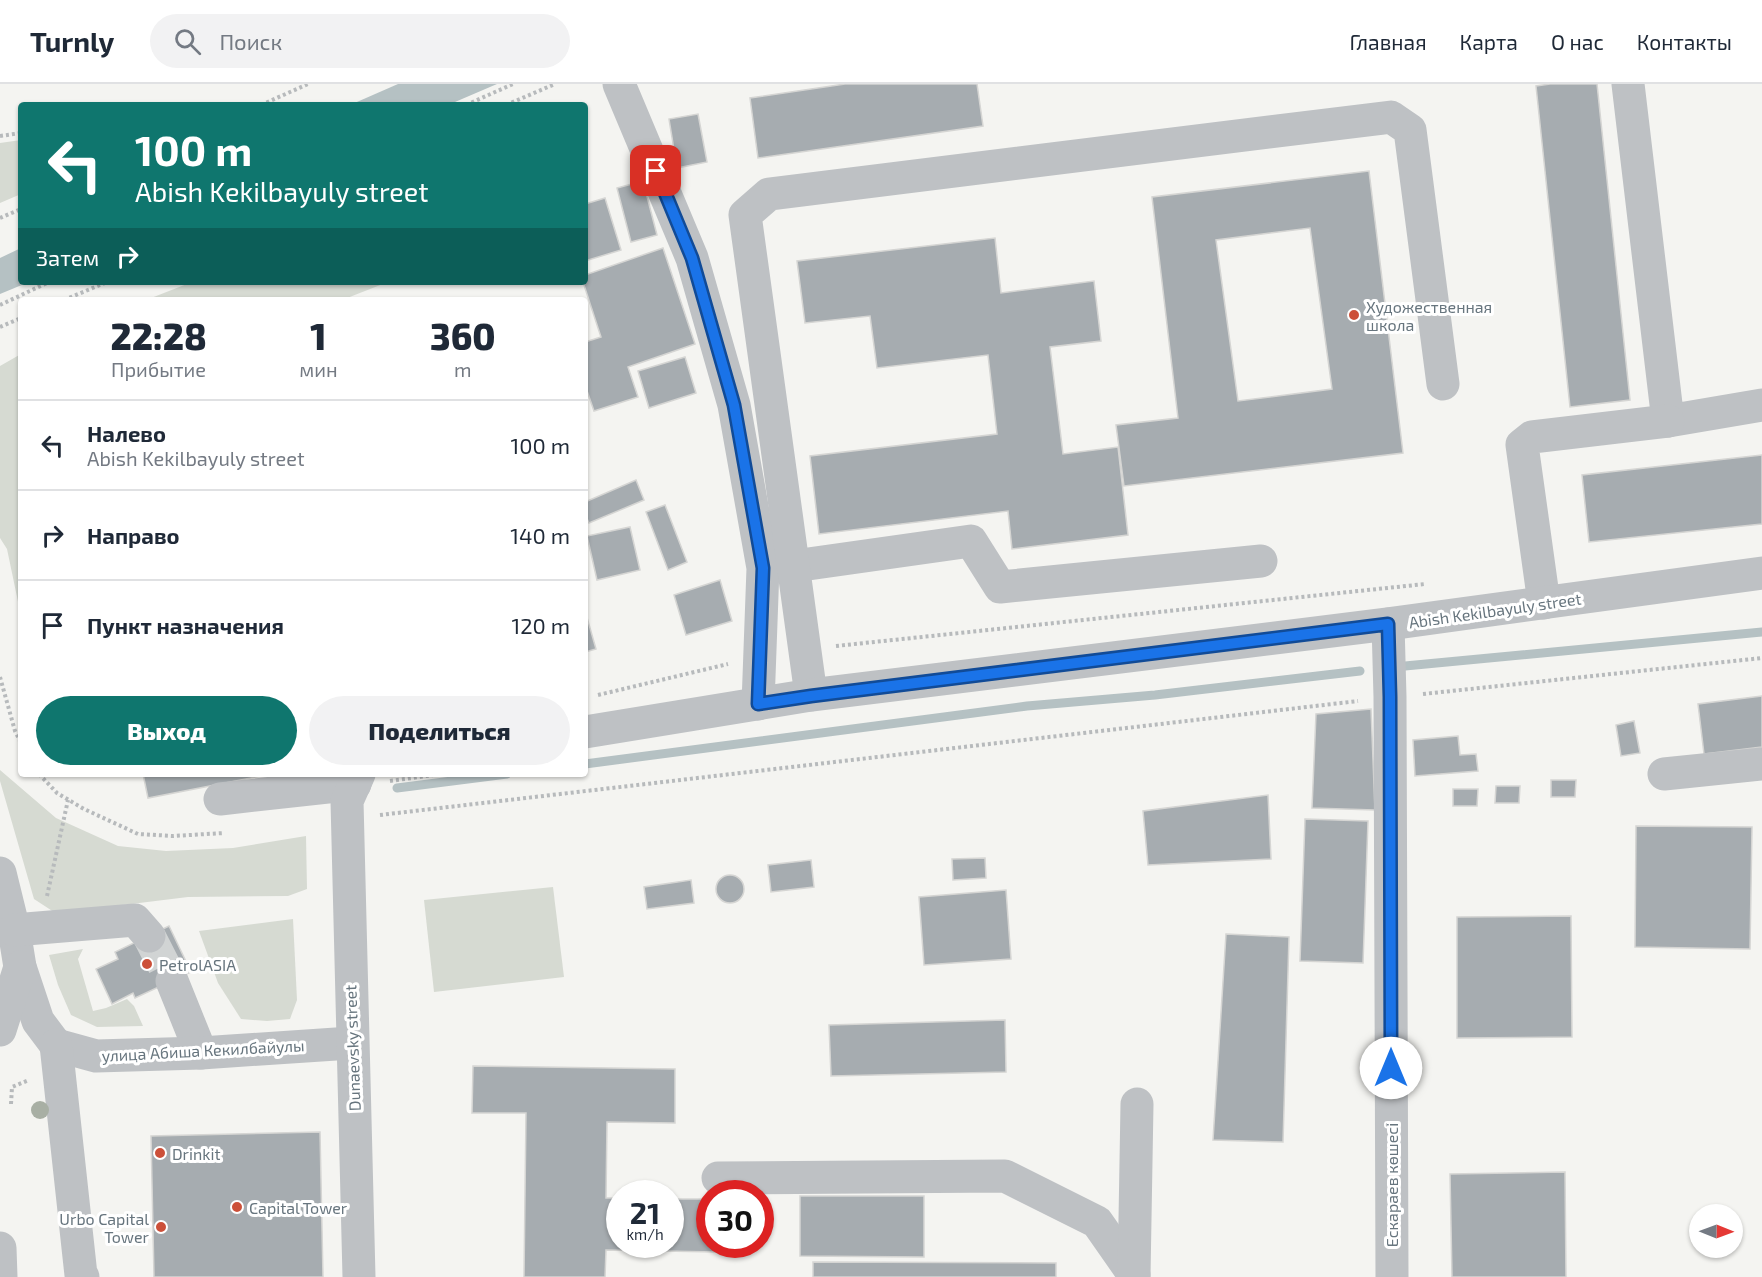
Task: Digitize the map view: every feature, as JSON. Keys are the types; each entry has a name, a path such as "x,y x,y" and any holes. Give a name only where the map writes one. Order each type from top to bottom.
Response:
{"street":[{"path":"619,84 692,258 734,405 763,568 758,704"},
{"path":"1628,84 1668,421"},
{"path":"811,696 745,215 769,194 1391,117 1410,130 1443,384"},
{"path":"1544,603 1522,445 1532,437 1668,421 1762,405"},
{"path":"794,566 971,541 1000,587 1262,561"},
{"name":"Abish Kekilbayuly street","path":"588,732 811,696 1388,624 1762,573"},
{"name":"Ескараев көшесі","path":"1388,624 1392,1277"},
{"path":"1664,774 1762,764"},
{"path":"362,817 347,801 366,780"},
{"path":"220,799 366,780"},
{"name":"Dunaevsky street","path":"358,1277 351,1043 362,817"},
{"path":"1,878 14,930 20,967 38,1021 56,1045 83,1277"},
{"path":"14,930 135,920 149,936"},
{"path":"0,1030 20,967"},
{"path":"172,981 201,1053"},
{"name":"улица Абиша Кекилбайулы","path":"56,1045 96,1056 201,1053 351,1043"},
{"path":"1134,1276 1137,1104"},
{"path":"718,1178 1005,1176 1097,1222 1134,1276"},
{"path":"0,1248 1,1277"}],"path":[{"path":"268,102 308,84"},
{"path":"473,102 513,84"},
{"path":"513,102 555,84"},
{"path":"0,136 18,133"},
{"path":"0,218 18,210"},
{"path":"0,305 43,285"},
{"path":"71,297 100,285"},
{"path":"0,327 18,319"},
{"path":"805,650 1433,583"},
{"path":"597,695 760,656"},
{"path":"362,817 1390,697 1762,658"},
{"path":"0,677 18,737"},
{"path":"42,777 57,793 68,800 138,834 227,833"},
{"path":"366,780 404,777"},
{"path":"45,905 68,800"}],"shaded area":[{"path":"398,84 497,84 455,102 357,102"},
{"path":"18,140 18,195 0,203 0,143"},
{"path":"18,249 18,285 22,285 0,294 0,258"},
{"path":"184,285 380,285 350,297 154,297"},
{"path":"18,356 18,602 7,549 0,538 0,366"},
{"path":"0,770 56,818 118,846 166,851 233,848 306,836 307,889 288,896 188,897 60,916 34,899 0,781"},
{"path":"553,887 564,977 434,992 424,900"},
{"path":"293,919 297,1000 290,1019 267,1021 241,1019 218,983 199,931"},
{"path":"83,949 78,959 93,1011 127,999 134,1006 143,1026 97,1027 71,1015 58,985 49,955"}],"building":[{"path":"845,84 977,84 983,126 758,158 750,98"},
{"path":"1597,84 1630,400 1570,407 1536,86"},
{"path":"698,114 707,162 677,168 669,119"},
{"name":"Художественная школа","path":"1369,171 1403,453 1124,486 1116,425 1178,418 1152,197","holes":["1310,228 1332,389 1238,401 1216,240"]},
{"path":"643,181 657,235 631,242 617,188"},
{"path":"605,198 621,250 588,260 588,203"},
{"path":"995,238 1001,293 1094,281 1101,341 1050,347 1063,454 1118,447 1128,535 1012,549 1008,511 819,534 810,456 997,434 988,355 877,368 870,316 805,323 797,261"},
{"path":"663,248 695,344 628,367 638,397 594,411 588,394 588,341 601,337 584,285 588,285 588,274"},
{"path":"685,357 696,393 649,408 638,371"},
{"path":"1762,455 1762,524 1589,542 1582,475"},
{"path":"636,480 644,500 589,523 588,501"},
{"path":"665,505 687,562 668,570 646,512"},
{"path":"630,527 640,570 597,580 588,536"},
{"path":"720,580 732,621 686,635 674,595"},
{"path":"588,621 596,649 588,651"},
{"path":"1762,696 1762,747 1704,754 1698,704"},
{"path":"1371,709 1375,810 1312,808 1316,714"},
{"path":"1634,721 1640,753 1621,756 1616,725"},
{"path":"1458,736 1460,755 1476,754 1478,771 1415,776 1413,740"},
{"path":"144,777 256,777 148,798"},
{"path":"1551,780 1576,780 1575,797 1551,797"},
{"path":"1496,786 1520,786 1519,803 1495,803"},
{"path":"1453,789 1478,789 1477,806 1453,806"},
{"path":"1268,795 1271,859 1148,865 1143,811"},
{"path":"1305,819 1368,821 1363,963 1300,961"},
{"path":"1636,826 1752,827 1750,949 1635,947"},
{"path":"985,858 986,878 953,880 952,859"},
{"path":"811,860 814,887 771,892 768,865"},
{"path":"730,875 740,879 744,889 740,899 730,903 720,899 716,889 720,879"},
{"path":"691,880 694,903 647,909 644,887"},
{"path":"1006,890 1011,959 924,965 919,897"},
{"path":"1571,916 1572,1037 1457,1038 1457,917"},
{"name":"PetrolASIA","path":"169,926 191,972 135,998 133,993 112,1004 96,969 118,959 115,952"},
{"path":"1226,934 1289,937 1283,1142 1213,1140"},
{"path":"1005,1020 1006,1072 831,1076 829,1025"},
{"path":"473,1066 675,1069 675,1123 607,1122 605,1277 524,1277 526,1113 472,1113"},
{"name":"Capital Tower","path":"320,1132 323,1277 154,1277 151,1136"},
{"path":"1565,1172 1566,1277 1452,1277 1450,1174"},
{"path":"800,1196 924,1196 924,1257 800,1256"},
{"path":"684,1199 696,1199 696,1252 684,1251"},
{"path":"813,1262 1056,1263 1056,1277 813,1277"}],"waterway":[{"path":"1405,666 1762,632"},
{"path":"588,764 1027,706 1155,695 1360,671"},
{"path":"397,788 483,777"}],"tunnel":[{"path":"149,936 172,981"}],"place":[{"name":"Художественная школа","path":"1354,315"},
{"name":"PetrolASIA","path":"147,964"},
{"name":"Drinkit","path":"160,1153"},
{"name":"Capital Tower","path":"237,1207"},
{"name":"Urbo Capital Tower","path":"161,1227"}],"route":[{"path":"656,171 692,258 734,405 763,568 758,704 1388,624 1391,1068"}]}
